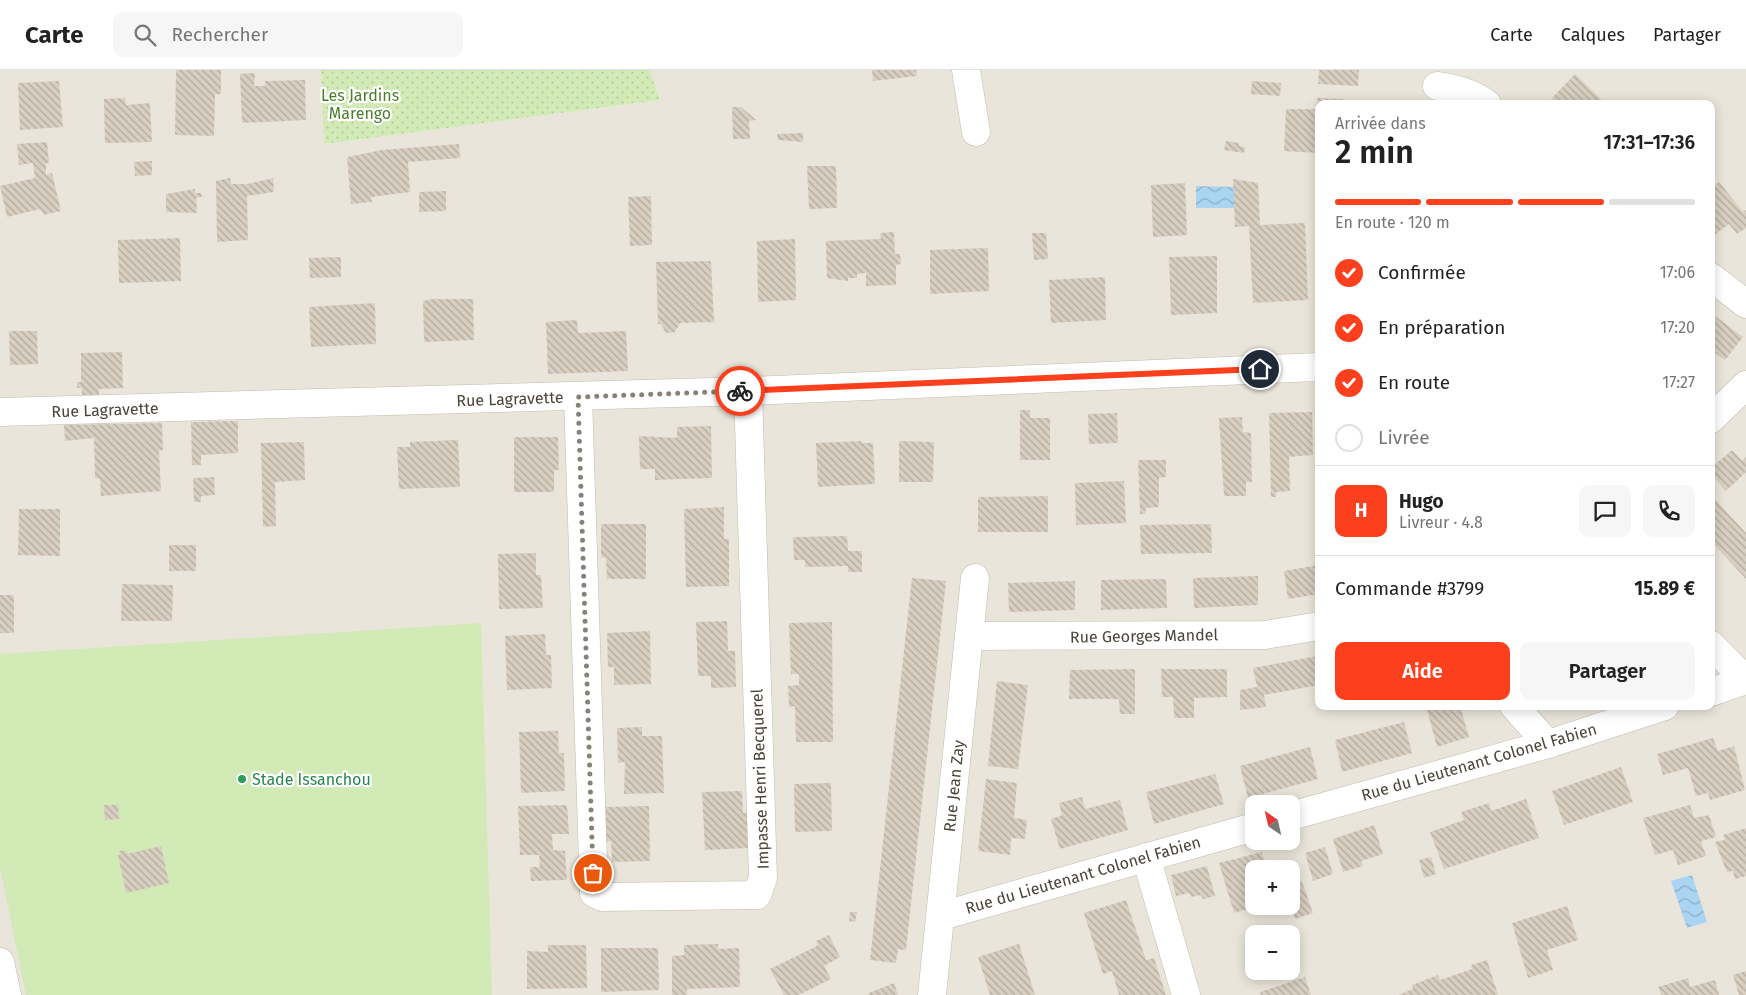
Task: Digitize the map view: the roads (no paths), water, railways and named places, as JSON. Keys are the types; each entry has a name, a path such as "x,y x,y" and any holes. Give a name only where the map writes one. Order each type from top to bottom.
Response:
{"street":[{"path":"966,70 976,132"},
{"path":"1435,87 1452,88 1479,97 1482,100"},
{"path":"1715,281 1746,304"},
{"name":"Rue Lagravette","path":"0,412 578,397 1315,366"},
{"path":"1715,415 1746,385"},
{"name":"Impasse Henri Becquerel","path":"578,397 594,893 602,897 757,895 763,878 748,391"},
{"name":"Rue Jean Zay","path":"932,995 975,578"},
{"name":"Rue Georges Mandel","path":"969,636 1265,634 1315,627"},
{"path":"1715,649 1746,680 1715,691"},
{"path":"1518,710 1548,744"},
{"name":"Rue du Lieutenant Colonel Fabien","path":"1300,813 1548,744 1653,710"},
{"name":"Rue du Lieutenant Colonel Fabien","path":"941,916 1245,830"},
{"path":"1146,857 1186,995"},
{"path":"0,962 7,995"}],"water":[{"path":"1196,186 1235,187 1235,208 1196,208"},
{"path":"1692,875 1707,922 1687,928 1671,881"}],"place":[{"name":"Stade Issanchou","path":"242,779"}],"park label":[{"name":"Les Jardins Marengo","path":"360,104"}]}
